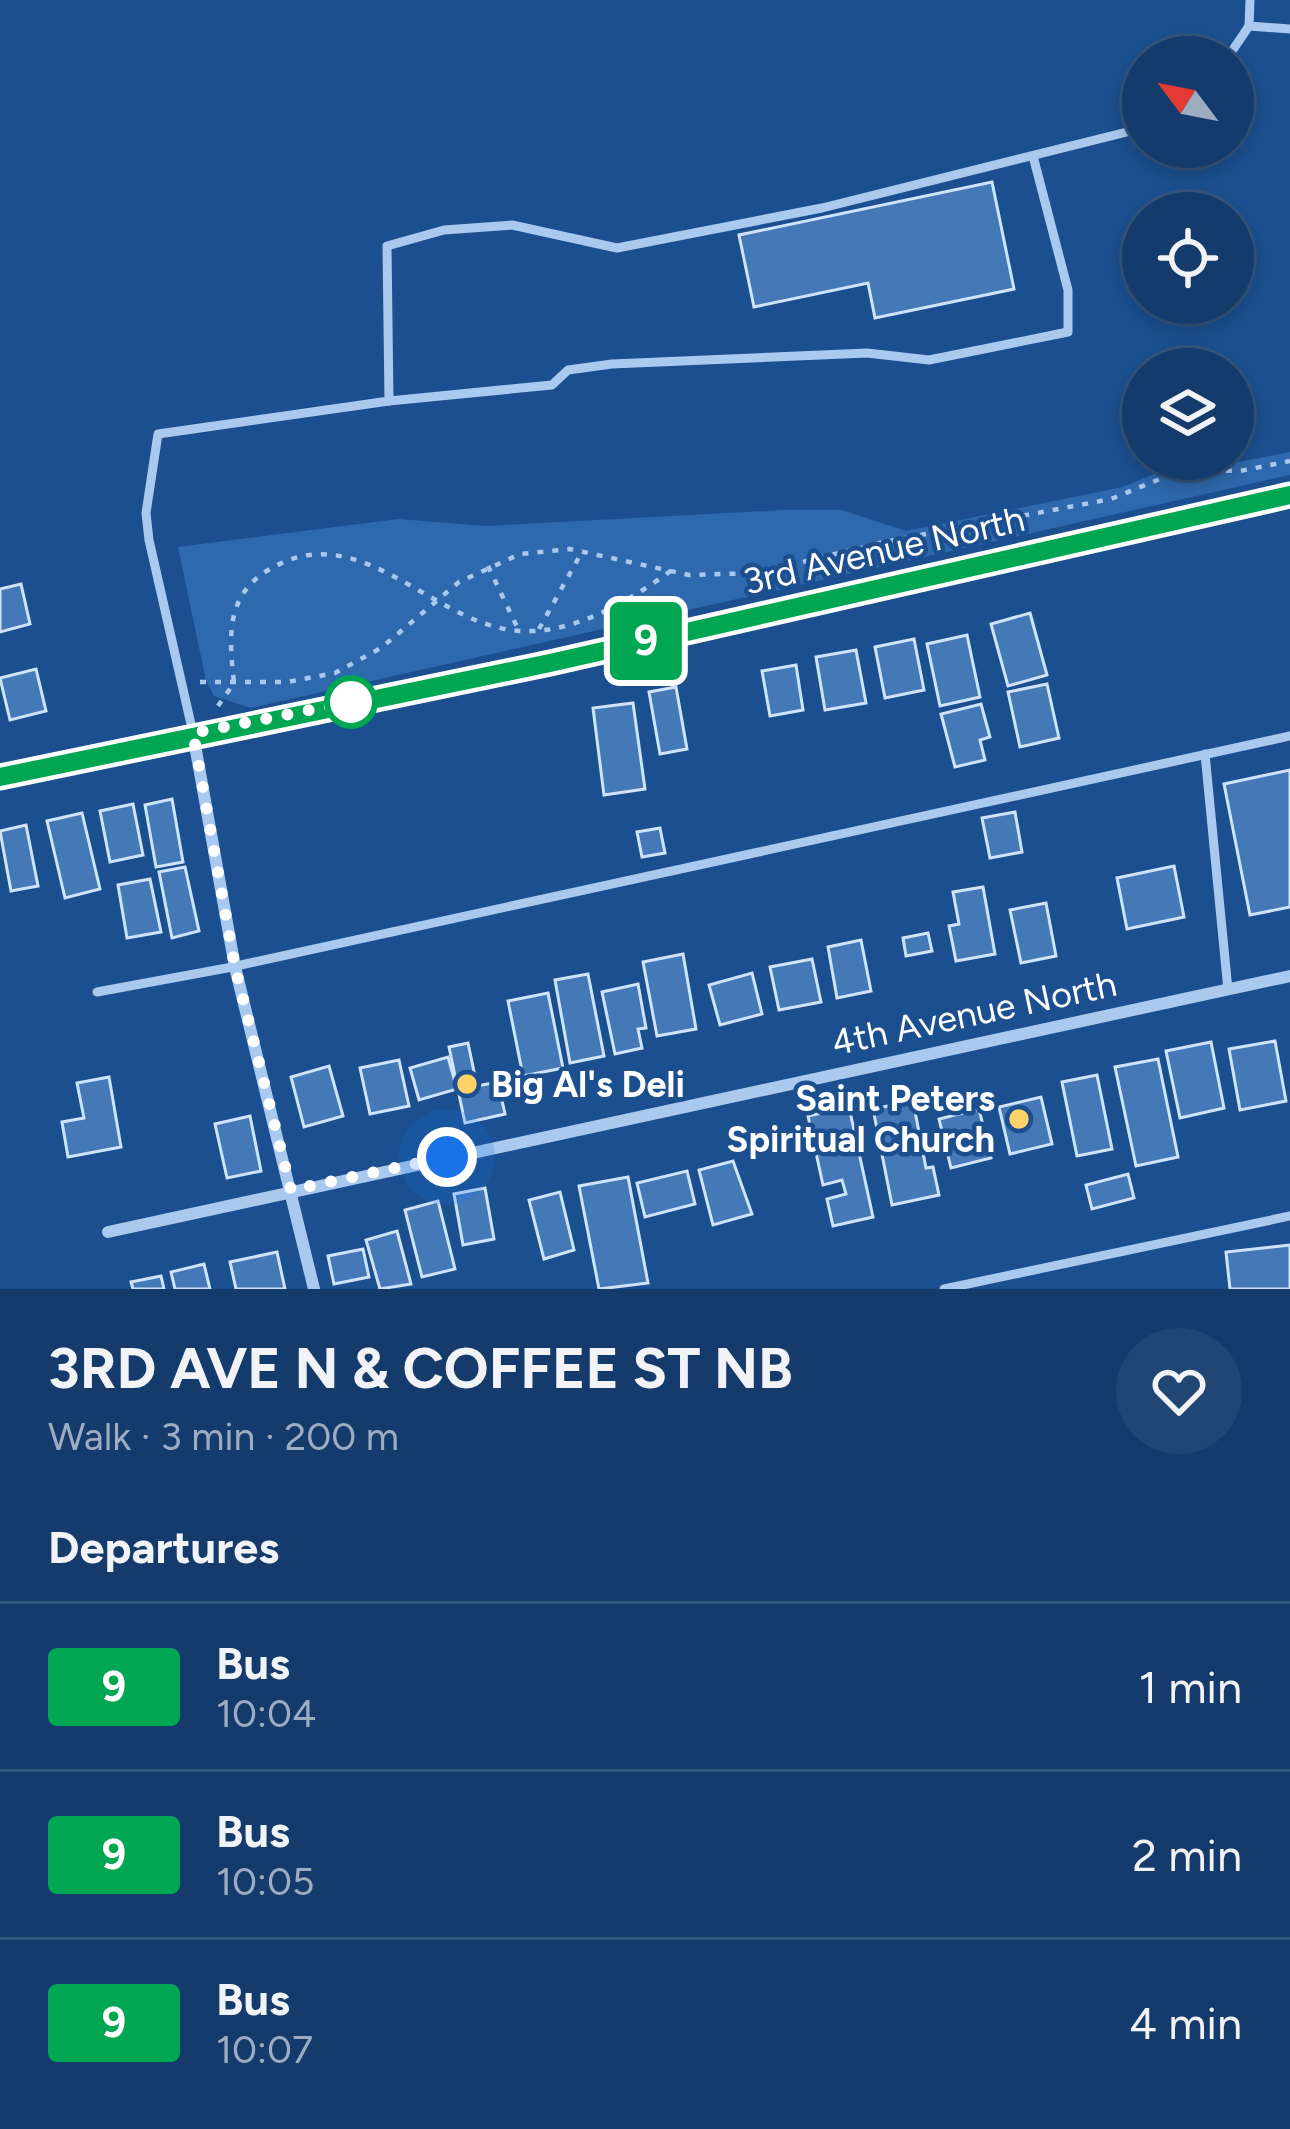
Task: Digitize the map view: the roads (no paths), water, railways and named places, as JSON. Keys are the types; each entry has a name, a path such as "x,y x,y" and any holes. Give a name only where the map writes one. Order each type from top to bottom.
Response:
{"street":[{"name":"3rd Avenue North","path":"0,777 193,733 550,663 1290,495"},
{"path":"193,733 235,967 314,1289"},
{"name":"4th Avenue North","path":"108,1232 1290,976"}],"lane":[{"path":"1242,36 1249,26 1250,0"},
{"path":"1249,26 1290,29"},
{"path":"389,401 387,247 444,230 512,226 616,248 822,208 1122,133"},
{"path":"193,733 148,526 158,434 389,401 552,385 568,370 612,364 867,352 929,360 1068,332 1068,290 1033,156"},
{"path":"97,992 235,967 1290,736"},
{"path":"1205,754 1228,990"},
{"path":"944,1289 1290,1216"}],"place":[{"name":"Big Al's Deli","path":"467,1084"},
{"name":"Saint Peters Spiritual Church","path":"1019,1119"}]}
